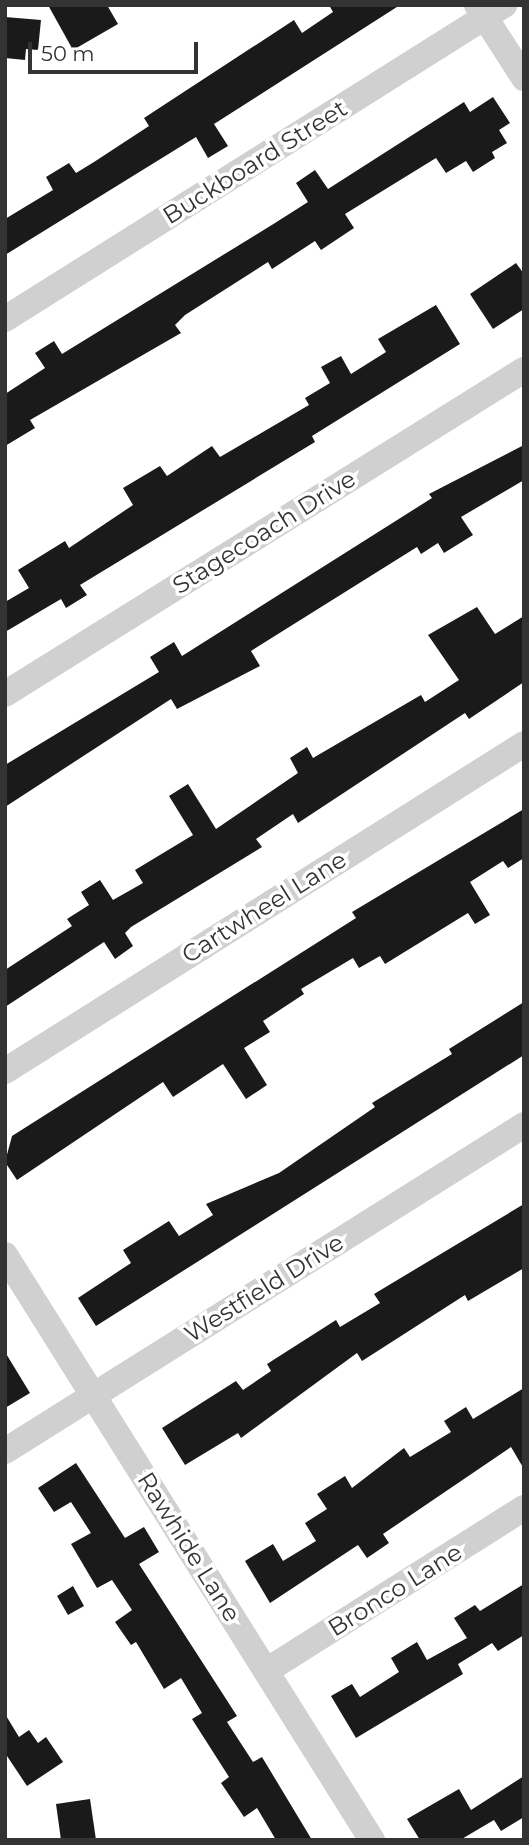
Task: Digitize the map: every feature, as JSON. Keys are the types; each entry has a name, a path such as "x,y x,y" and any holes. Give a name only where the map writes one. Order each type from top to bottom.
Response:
{"street":[{"path":"489,9 524,78"},
{"name":"Buckboard Street","path":"5,319 489,9"},
{"name":"Stagecoach Drive","path":"5,694 524,370"},
{"name":"Cartwheel Lane","path":"5,1071 524,744"},
{"name":"Westfield Drive","path":"5,1451 524,1125"},
{"name":"Rawhide Lane","path":"5,1255 372,1840"},
{"name":"Bronco Lane","path":"266,1671 524,1508"}],"building":[{"path":"48,5 107,5 118,24 73,50"},
{"path":"329,5 400,5 214,124 228,146 208,158 196,137 5,255 5,219 53,190 46,177 69,163 76,173 149,126 144,118 294,20 302,33 333,12"},
{"path":"5,17 41,20 38,50 26,49 25,60 5,58"},
{"path":"493,97 510,123 499,130 507,143 492,152 495,158 473,172 466,161 446,173 436,158 345,214 354,228 321,250 315,241 272,269 268,262 185,315 175,325 181,333 30,420 35,428 5,446 5,394 45,368 35,353 54,341 62,354 308,202 296,183 315,170 328,189 464,102 470,112"},
{"path":"516,263 524,274 524,309 493,329 470,294"},
{"path":"436,305 460,344 312,436 315,442 80,585 87,595 66,608 61,599 5,632 5,602 29,588 18,570 65,541 69,548 133,505 123,488 160,466 167,476 212,446 220,457 309,405 305,398 330,383 321,367 341,356 351,374 386,352 378,339"},
{"path":"524,445 524,480 461,517 473,535 444,553 438,543 421,554 417,547 251,651 260,666 177,709 171,699 5,807 5,765 159,672 150,657 174,642 182,656 432,498 429,494"},
{"path":"477,607 495,634 524,616 524,682 469,719 465,713 298,823 293,814 256,839 262,847 131,927 125,933 133,946 115,959 104,942 5,1007 5,970 72,926 67,919 89,905 81,892 100,880 113,900 143,883 135,870 193,835 169,796 188,784 216,829 298,773 290,758 307,747 313,758 421,695 425,702 459,680 428,635"},
{"path":"524,809 524,858 508,868 503,861 470,882 490,915 475,924 468,913 385,964 380,956 359,968 353,958 301,989 304,994 263,1021 270,1032 244,1048 267,1085 246,1099 223,1064 173,1097 163,1082 17,1180 5,1162 12,1136 356,918 352,912"},
{"path":"524,1002 524,1055 96,1326 78,1298 131,1263 123,1250 169,1221 179,1236 213,1215 206,1204 279,1173 375,1107 372,1103 452,1054 449,1049"},
{"path":"524,1204 524,1268 468,1301 465,1295 362,1361 357,1353 241,1438 238,1433 185,1465 162,1428 236,1381 243,1390 271,1371 267,1364 336,1320 340,1327 380,1303 374,1294"},
{"path":"5,1352 30,1393 5,1408"},
{"path":"524,1388 524,1469 511,1447 383,1534 389,1543 367,1558 358,1545 270,1603 245,1561 273,1544 283,1561 316,1541 305,1523 327,1509 317,1494 345,1476 352,1488 404,1448 410,1457 451,1432 444,1421 466,1407 473,1419"},
{"path":"76,1463 125,1538 144,1527 159,1552 139,1564 237,1716 227,1722 253,1762 262,1757 312,1840 276,1840 257,1808 244,1817 221,1783 229,1777 192,1719 202,1713 181,1678 164,1689 136,1642 131,1645 115,1622 132,1610 112,1580 97,1588 71,1544 91,1533 71,1502 54,1512 38,1488"},
{"path":"524,1584 524,1635 498,1651 492,1643 458,1664 463,1674 356,1738 331,1696 352,1684 360,1697 399,1672 391,1658 417,1642 427,1660 467,1638 454,1618 475,1605 480,1611"},
{"path":"73,1586 84,1606 68,1615 57,1596"},
{"path":"5,1714 19,1737 29,1730 38,1743 46,1737 63,1762 27,1786 5,1753"},
{"path":"524,1776 524,1817 501,1831 494,1820 460,1840 420,1840 407,1819 459,1789 471,1810"},
{"path":"90,1799 96,1840 61,1840 56,1804"}]}
